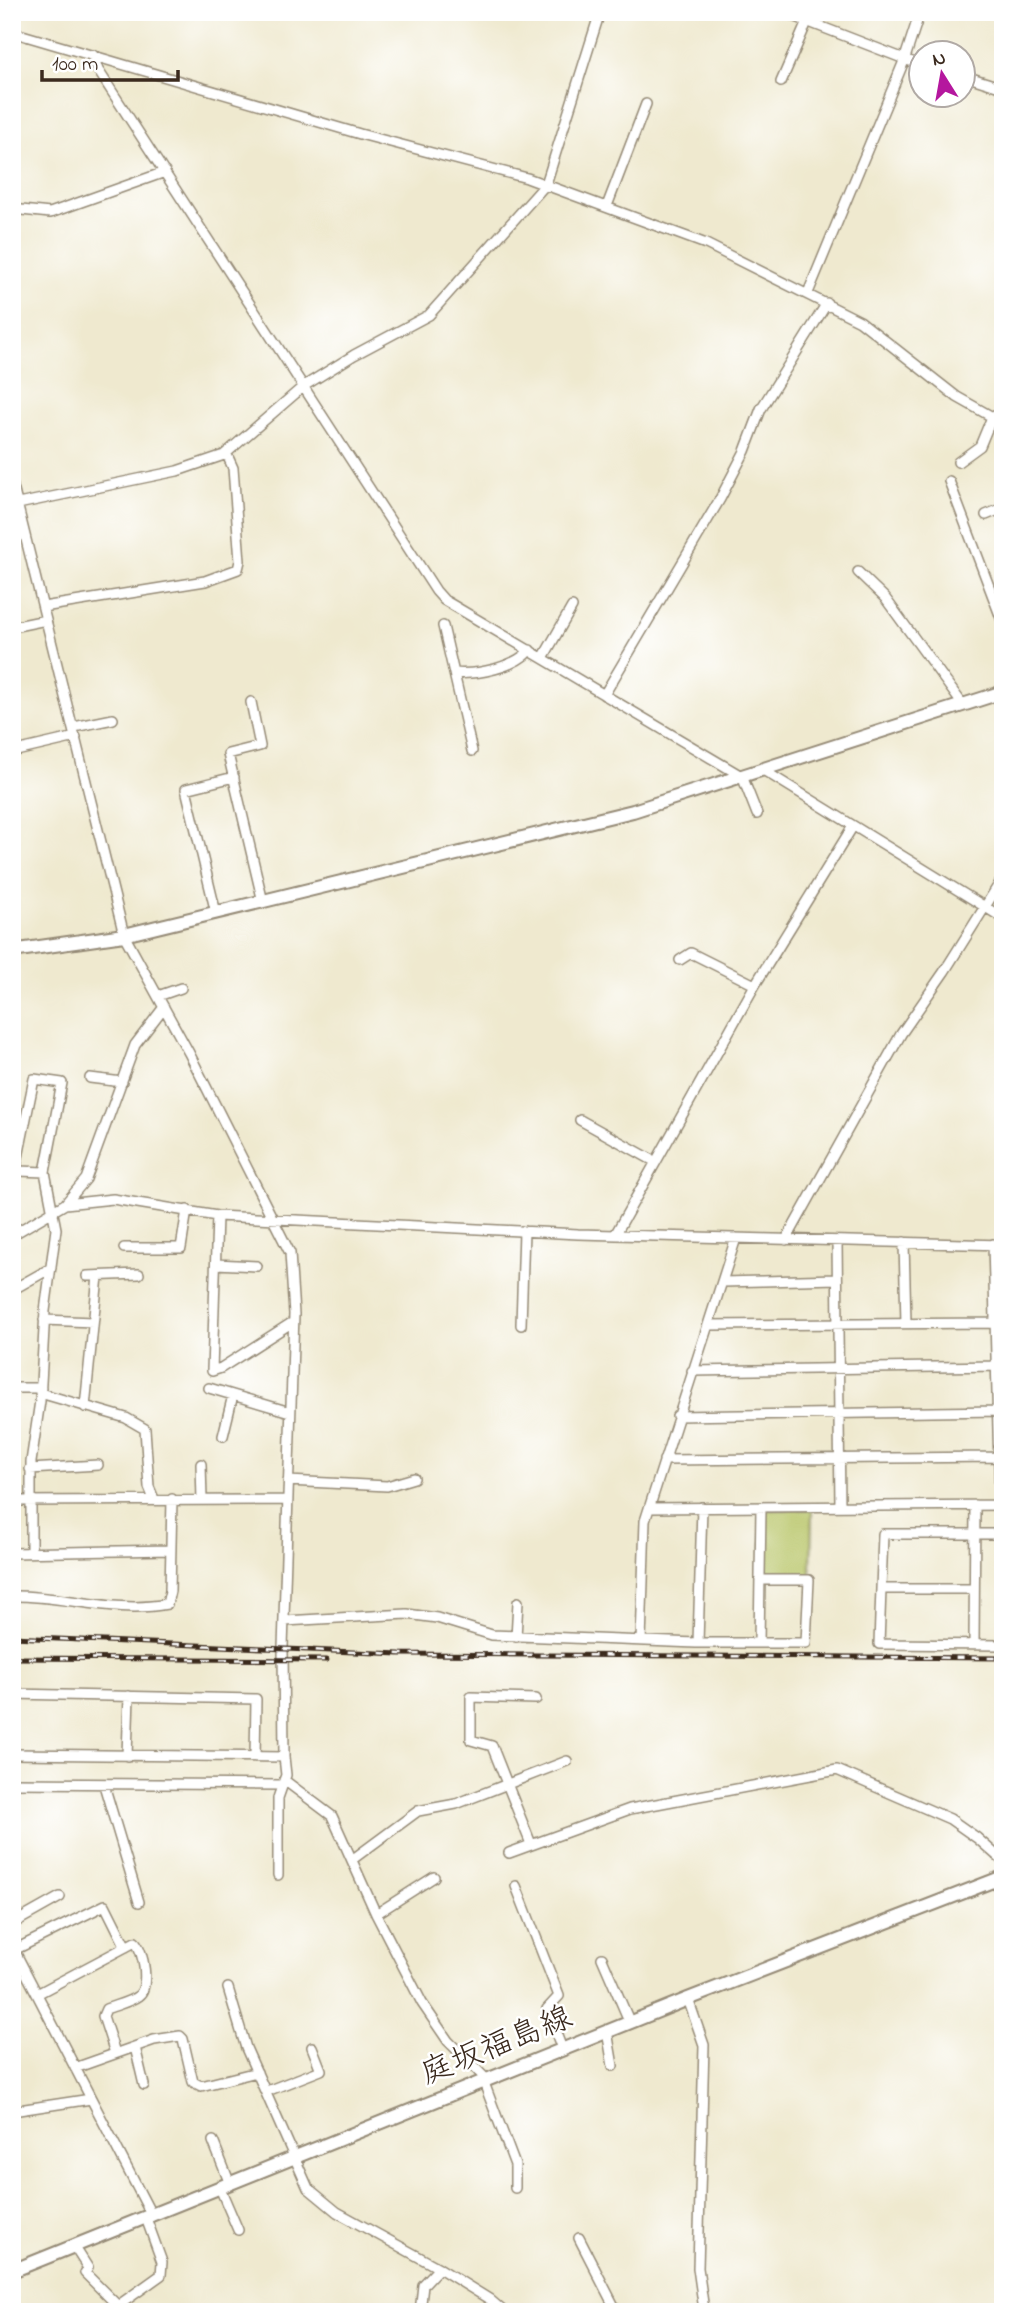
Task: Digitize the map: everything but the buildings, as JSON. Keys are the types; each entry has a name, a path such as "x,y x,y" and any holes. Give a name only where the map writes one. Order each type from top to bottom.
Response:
{"main road":[{"path":"12,951 124,935 633,811 1003,692"},
{"name":"庭坂福島線","path":"12,2271 607,2031 1003,1877"}],"street":[{"path":"18,504 177,471 224,455 304,386 354,355 429,315 546,184 600,12"},
{"path":"783,12 904,61"},
{"path":"808,293 904,61 919,12"},
{"path":"782,82 807,22"},
{"path":"12,32 359,134 546,184 706,244 860,321 957,397 1003,423"},
{"path":"93,55 98,70 436,591 444,600 741,776 757,814"},
{"path":"976,79 1003,88"},
{"path":"607,206 646,104"},
{"path":"12,200 12,210 50,213 165,172"},
{"path":"604,695 720,499 745,452 761,409 827,303"},
{"path":"958,462 980,446 992,417"},
{"path":"43,607 205,581 238,569 240,561 235,483 230,460 224,455"},
{"path":"950,481 1003,623"},
{"path":"12,483 124,935 164,1007 290,1253 293,1322 285,1621 286,1775 278,1798 278,1875"},
{"path":"986,515 1003,508"},
{"path":"858,572 885,598 962,705"},
{"path":"543,658 572,607"},
{"path":"12,627 46,620"},
{"path":"443,626 472,751"},
{"path":"454,673 501,666 520,659 530,650"},
{"path":"251,702 260,746 228,754 263,902"},
{"path":"12,752 113,719"},
{"path":"763,770 1003,918"},
{"path":"216,913 186,789 234,777"},
{"path":"615,1235 755,985 853,826"},
{"path":"786,1240 901,1034 1003,877"},
{"path":"680,960 691,953 755,985"},
{"path":"158,996 181,988"},
{"path":"12,1234 65,1204 86,1179 140,1036 164,1007"},
{"path":"90,1078 122,1082"},
{"path":"31,1552 30,1469 41,1390 54,1211 45,1172 62,1083 34,1079 16,1167 19,1171 45,1172"},
{"path":"580,1120 656,1161"},
{"path":"65,1204 113,1199 217,1216 615,1235 998,1244 995,1323 996,1366 1000,1379 998,1411 1001,1505 649,1508"},
{"path":"124,1248 181,1248 187,1210"},
{"path":"217,1216 212,1370 221,1368 293,1322"},
{"path":"521,1325 524,1231"},
{"path":"641,1641 642,1550 649,1508 736,1238"},
{"path":"837,1241 840,1506"},
{"path":"904,1242 906,1323"},
{"path":"216,1264 257,1266"},
{"path":"12,1290 51,1268"},
{"path":"87,1276 139,1274"},
{"path":"85,1407 98,1276"},
{"path":"723,1282 837,1279"},
{"path":"44,1320 93,1322"},
{"path":"708,1325 995,1323"},
{"path":"692,1371 996,1366"},
{"path":"12,1388 41,1390 85,1407 126,1418 145,1429 149,1487 154,1499"},
{"path":"209,1388 290,1412"},
{"path":"223,1436 233,1395"},
{"path":"677,1416 998,1411"},
{"path":"664,1460 999,1457"},
{"path":"201,1464 202,1500"},
{"path":"30,1469 97,1465"},
{"path":"288,1481 387,1486 414,1478"},
{"path":"12,1596 49,1597 83,1604 167,1604 170,1591 172,1500"},
{"path":"12,1501 288,1500"},
{"path":"974,1644 975,1505"},
{"path":"698,1643 702,1507"},
{"path":"758,1643 761,1507"},
{"path":"1003,1535 883,1534 879,1644 1003,1645"},
{"path":"12,1553 171,1550"},
{"path":"285,1621 407,1614 437,1618 492,1635 516,1637 698,1643 806,1643 809,1580 760,1580"},
{"path":"881,1589 974,1589"},
{"path":"516,1637 518,1602"},
{"path":"12,1694 256,1699 254,1757"},
{"path":"127,1756 130,1696"},
{"path":"531,1844 492,1746 471,1740 471,1696 536,1699"},
{"path":"12,1754 284,1757"},
{"path":"353,1859 418,1811 456,1804 567,1761"},
{"path":"509,1853 630,1809 837,1770 950,1819 1003,1861"},
{"path":"12,1783 104,1785 283,1782 332,1816 376,1914 433,2021 485,2080 513,2158 517,2175 514,2188"},
{"path":"104,1785 139,1902"},
{"path":"376,1914 434,1877"},
{"path":"516,1886 559,1996 547,2010 562,2049"},
{"path":"12,1924 60,1897"},
{"path":"74,2246 88,2268 85,2273 121,2309 161,2275 162,2262 149,2217 13,1948 105,1905 126,1947"},
{"path":"37,1993 135,1942 139,1946 144,1963 142,1991 137,1997 104,2011 115,2053"},
{"path":"602,1958 630,2023"},
{"path":"228,1987 246,2048 267,2091 304,2183 324,2203 439,2268 489,2299 504,2312"},
{"path":"688,1999 704,2045 698,2268 705,2310 694,2312"},
{"path":"607,2031 613,2066"},
{"path":"75,2068 115,2053 180,2036 193,2082 201,2085 257,2072"},
{"path":"135,2047 144,2085"},
{"path":"267,2091 321,2070 312,2047"},
{"path":"12,2110 91,2099"},
{"path":"213,2141 237,2230"},
{"path":"579,2238 617,2312"},
{"path":"420,2312 423,2285 439,2268"}],"green space":[{"path":"812,1509 811,1577 762,1578 763,1510"}],"railway":[{"path":"12,1637 400,1654 1003,1658"},
{"path":"12,1658 327,1660"}]}
